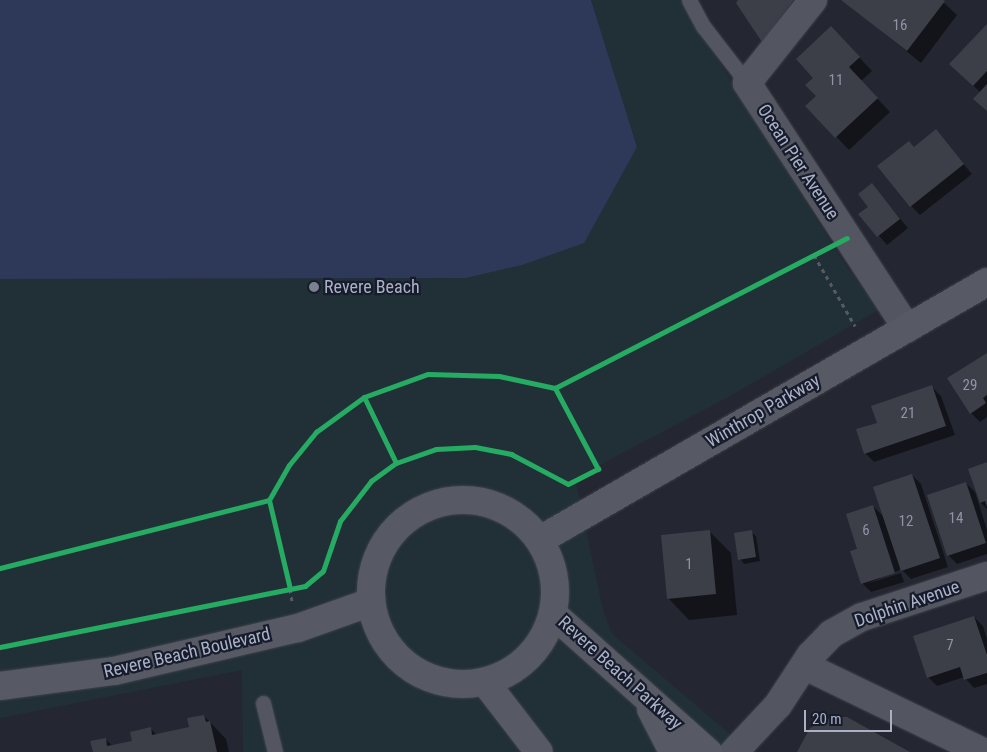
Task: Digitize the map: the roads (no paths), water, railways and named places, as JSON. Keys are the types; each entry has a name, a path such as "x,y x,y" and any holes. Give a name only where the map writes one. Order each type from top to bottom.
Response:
{"main road":[{"name":"Winthrop Parkway","path":"540,540 987,282"},
{"path":"467,499 489,503 522,520 540,540 554,571 556,597 553,614 543,638 532,653 506,674 485,682 459,685 440,682 410,668 385,642 371,602 371,581 377,557 387,539 402,522 423,508 444,501 467,499"},
{"name":"Revere Beach Boulevard","path":"0,686 114,671 298,628 371,602"},
{"name":"Revere Beach Parkway","path":"553,614 708,752"},
{"path":"485,682 539,752"},
{"path":"638,689 673,752"}],"street":[{"path":"747,83 813,0"},
{"name":"Ocean Pier Avenue","path":"747,83 907,328"},
{"name":"Dolphin Avenue","path":"734,752 778,705 822,642 851,622 987,576"},
{"path":"805,666 983,752"}],"lane":[{"path":"689,0 703,26 747,83"},
{"path":"263,703 275,752"}],"water":[{"path":"0,0 591,0 637,147 584,243 522,265 466,278 0,279"}],"place":[{"name":"Revere Beach","path":"314,287"}]}
